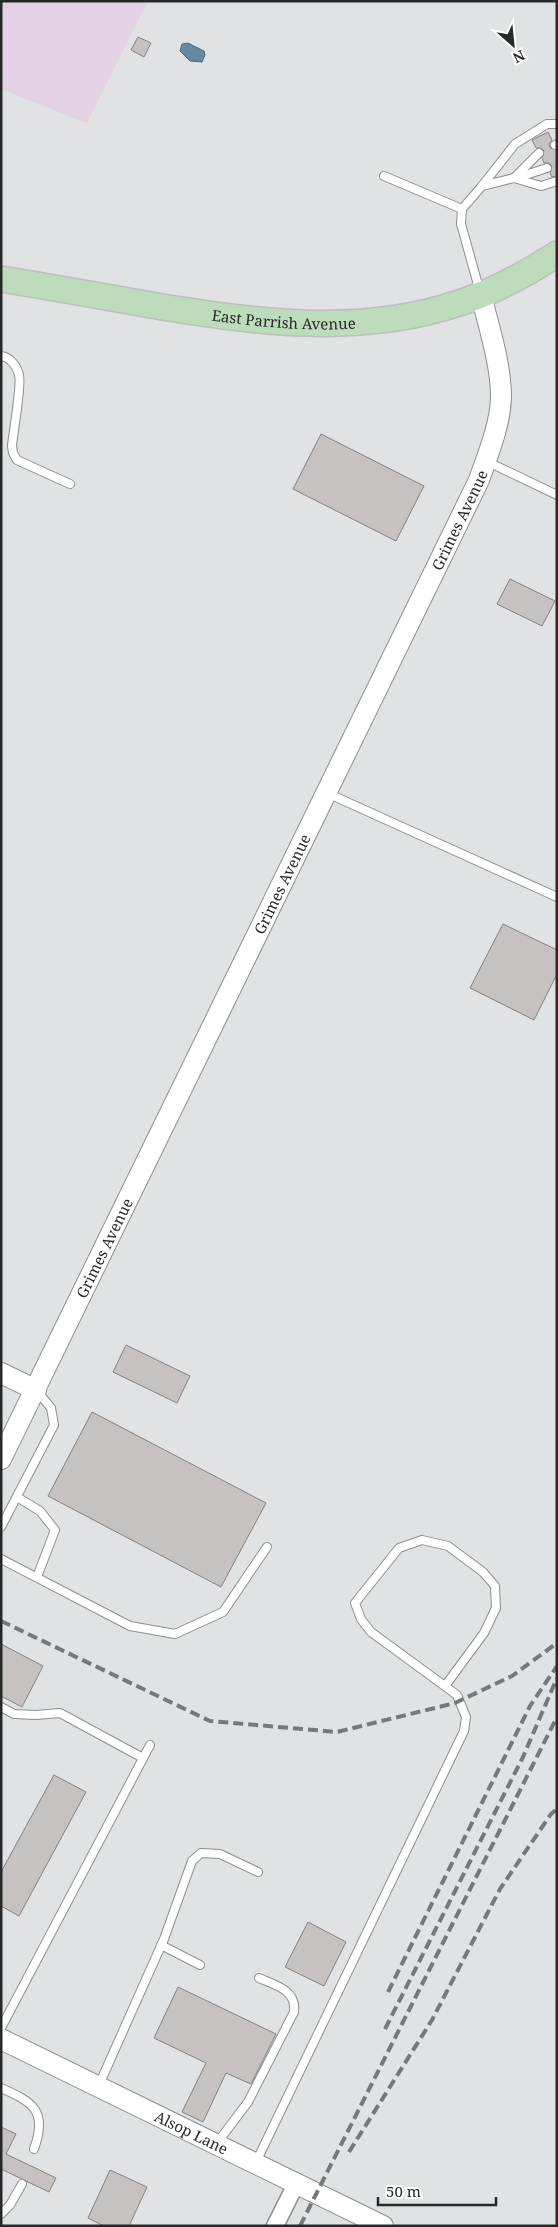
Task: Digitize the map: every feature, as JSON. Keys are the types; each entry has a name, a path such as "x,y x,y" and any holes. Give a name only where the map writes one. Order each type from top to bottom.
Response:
{"main road":[{"name":"East Parrish Avenue","path":"1,279 187,311 265,322 343,324 382,321 421,314 481,295 530,272 557,254"}],"street":[{"name":"Grimes Avenue","path":"1,1459 479,480 494,439 501,398 497,362 481,295"},
{"path":"1,1373 36,1390"},
{"name":"Alsop Lane","path":"1,2039 383,2226"},
{"path":"275,2226 296,2184"}],"lane":[{"path":"481,295 461,224 462,209 514,144 547,124 557,124"},
{"path":"514,178 539,153"},
{"path":"482,186 547,168"},
{"path":"384,176 462,209"},
{"path":"514,178 541,186 557,181"},
{"path":"1,356 7,357 12,362 20,377 12,446 13,453 17,460 70,484"},
{"path":"486,461 557,495"},
{"path":"326,793 557,898"},
{"path":"1,1528 54,1425 51,1408 36,1390"},
{"path":"17,1497 40,1511 55,1530 37,1577"},
{"path":"255,2164 464,1731 466,1717 457,1695 371,1632 361,1619 355,1602 399,1548 422,1540 448,1546 484,1572 495,1586 496,1608 484,1633 445,1686"},
{"path":"1,1559 130,1626 175,1634 223,1612 267,1547"},
{"path":"1,1707 14,1714 60,1713 142,1758"},
{"path":"1,2028 150,1745"},
{"path":"98,2087 161,1945 192,1861 201,1853 220,1854 258,1872"},
{"path":"161,1945 200,1965"},
{"path":"216,2144 248,2102 294,2012 295,2005 287,1990 258,1978"},
{"path":"1,2088 26,2099 33,2105 40,2131 34,2149"},
{"path":"1,2214 10,2205 22,2184"}],"shaded area":[{"path":"1,1 148,1 87,123 1,89"}],"water":[{"path":"188,43 204,51 205,55 202,62 190,61 180,51 182,44"}],"building":[{"path":"138,37 151,43 144,57 131,50"},
{"path":"548,132 552,140 549,144 550,148 557,150 557,176 552,177 550,173 552,166 549,163 544,163 542,158 544,151 541,148 536,148 532,140"},
{"path":"321,434 424,486 396,541 293,489"},
{"path":"510,579 555,601 542,626 497,604"},
{"path":"503,924 557,950 557,974 534,1020 470,988"},
{"path":"126,1345 190,1376 177,1403 113,1372"},
{"path":"92,1412 266,1503 221,1587 48,1496"},
{"path":"1,1644 43,1666 22,1707 1,1696"},
{"path":"54,1775 86,1792 19,1916 1,1906 1,1872"},
{"path":"308,1922 346,1942 324,1986 285,1967"},
{"path":"178,1987 276,2034 251,2084 226,2073 203,2122 182,2112 206,2063 154,2038"},
{"path":"1,2127 16,2134 6,2154 56,2178 49,2192 1,2169"},
{"path":"110,2170 147,2187 129,2226 104,2226 88,2218"}],"railway":[{"path":"1,1621 210,1721 337,1732 455,1703 512,1676 557,1643"},
{"path":"388,1992 530,1706 557,1666"},
{"path":"385,2029 523,1757 557,1678"},
{"path":"300,2226 557,1717"},
{"path":"349,2152 432,2020 500,1889 551,1814 557,1809"}]}
